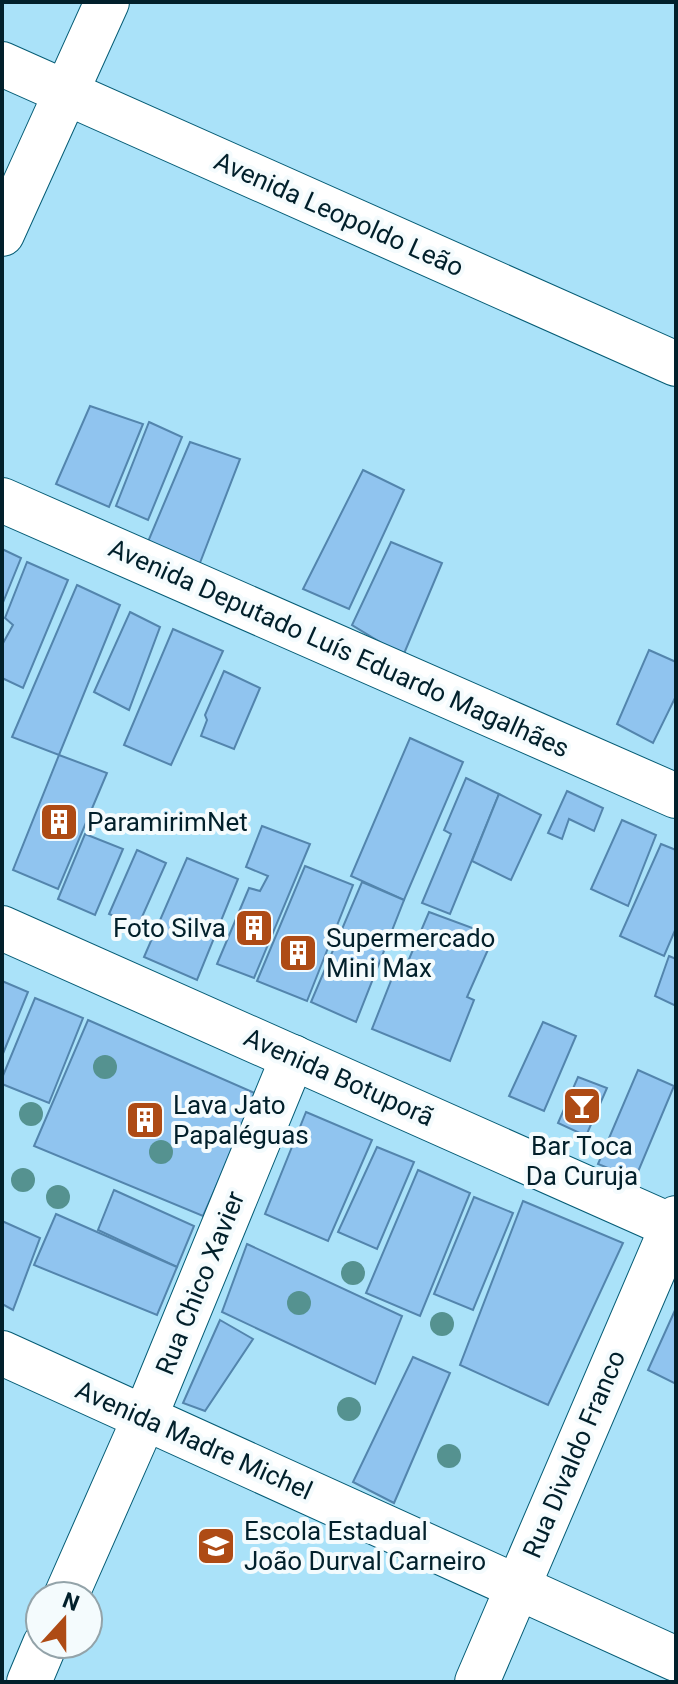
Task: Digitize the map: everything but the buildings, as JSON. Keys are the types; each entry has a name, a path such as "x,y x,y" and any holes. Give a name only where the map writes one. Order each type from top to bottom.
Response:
{"street":[{"path":"2,234 107,2"},
{"name":"Avenida Leopoldo Leão","path":"2,64 676,364"},
{"name":"Avenida Deputado Luís Eduardo Magalhães","path":"2,500 676,796"},
{"name":"Avenida Botuporã","path":"2,928 675,1224"},
{"name":"Rua Chico Xavier","path":"73,1580 145,1417 293,1057"},
{"name":"Rua Divaldo Franco","path":"477,1682 675,1224"},
{"name":"Avenida Madre Michel","path":"2,1353 676,1659"},
{"path":"29,1682 38,1660"}],"place":[{"name":"ParamirimNet","path":"59,822"},
{"name":"Foto Silva","path":"254,928"},
{"name":"Supermercado Mini Max","path":"298,953"},
{"name":"Bar Toca Da Curuja","path":"582,1106"},
{"name":"Lava Jato Papaléguas","path":"145,1120"},
{"name":"Escola Estadual João Durval Carneiro","path":"216,1546"}]}
